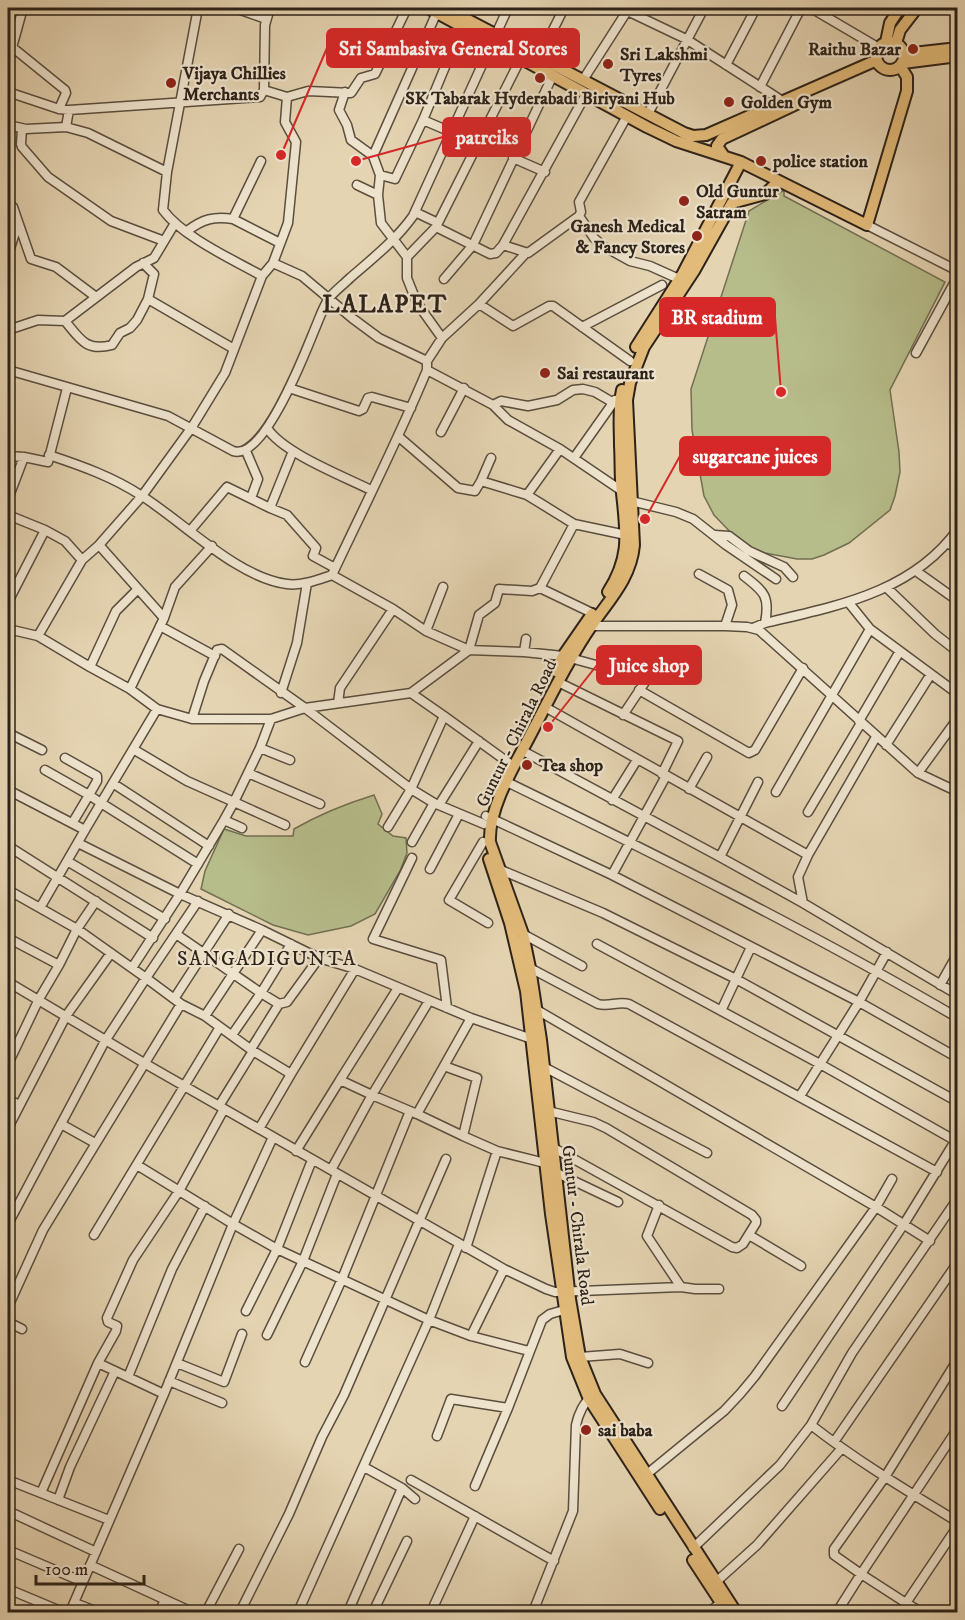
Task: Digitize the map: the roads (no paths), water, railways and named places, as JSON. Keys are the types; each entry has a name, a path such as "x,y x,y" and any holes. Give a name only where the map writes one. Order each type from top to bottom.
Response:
{"main road":[{"path":"725,156 717,146 722,138 879,63 887,44 890,23 900,8"},
{"path":"887,44 917,8"},
{"path":"436,9 493,37 521,58 676,141 741,162 867,225 907,91 907,77 902,61 903,49 887,44"},
{"path":"436,9 462,26 540,56 684,133 699,136 879,63"},
{"path":"879,63 891,70 902,61 957,48"},
{"path":"902,61 957,56"},
{"name":"Guntur - Chirala Road","path":"587,626 592,613 607,594 620,571 625,555 626,535 616,400 637,345 680,279 741,162"},
{"name":"Guntur - Chirala Road","path":"736,1612 647,1474 592,1396 580,1357 565,1291 545,1163 526,991 505,905 483,842 497,785 567,657 587,626 616,593 631,566 634,545 627,400 633,371 732,203 765,194 779,181"},
{"name":"Guntur - Chirala Road","path":"567,657 558,682 488,820 490,842 523,934 537,1010 555,1172 565,1291 564,1311 572,1357 592,1396 724,1608"}],"street":[{"path":"8,62 23,8"},
{"path":"198,8 162,206 165,213 175,223 210,247 262,276"},
{"path":"235,8 266,19"},
{"path":"8,92 64,110 260,97 264,90 266,19 270,8"},
{"path":"264,90 287,97 308,91 351,93 361,78 375,74 406,8"},
{"path":"8,370 67,388 140,406 192,427 233,451 246,451 267,428 289,388 329,298 393,240 415,212 508,8"},
{"path":"540,56 564,8"},
{"path":"648,114 704,8"},
{"path":"726,64 756,8"},
{"path":"760,87 801,8"},
{"path":"811,8 887,44"},
{"path":"373,156 436,9"},
{"path":"583,80 626,9 686,39 784,102"},
{"path":"380,175 395,179 423,120 462,26"},
{"path":"12,48 65,90 66,127"},
{"path":"442,338 417,303 407,278 408,257 437,225 521,58"},
{"path":"444,279 473,244 553,75"},
{"path":"345,92 339,110 347,125 351,140 373,156 380,175 378,195 381,223 408,257"},
{"path":"415,212 493,254 503,245 586,94"},
{"path":"38,636 82,560 99,545 142,496 192,427 225,373 262,276 273,263 288,224 297,142 285,122 287,97"},
{"path":"50,455 105,475 142,496 247,571 286,584 307,583 333,572 371,490 399,437 427,365 442,338 479,304 525,254 579,216 581,212 578,204 627,116"},
{"path":"423,120 451,132"},
{"path":"8,125 22,129 66,127 88,133 167,172"},
{"path":"22,129 22,147 48,177 111,221 164,241"},
{"path":"513,158 545,172"},
{"path":"233,219 261,161"},
{"path":"357,185 378,195"},
{"path":"8,203 13,207 31,259 54,266 96,297"},
{"path":"579,216 594,238 603,246 630,261 650,266 680,279"},
{"path":"187,231 205,219 221,217 233,219 280,243"},
{"path":"8,255 18,223"},
{"path":"8,330 38,320 65,321 143,263 154,258 175,223"},
{"path":"867,225 957,274 916,353"},
{"path":"503,245 525,254"},
{"path":"65,321 85,344 93,347 108,347 114,343 120,333 133,325 148,299 154,274 143,263"},
{"path":"273,263 302,276 379,338 493,405 508,420 560,449 622,491"},
{"path":"582,327 662,285"},
{"path":"148,299 234,349"},
{"path":"479,304 513,326 553,306 630,361"},
{"path":"8,456 48,462 67,388"},
{"path":"289,388 359,411 363,409 368,398 372,397 411,408"},
{"path":"441,432 464,388"},
{"path":"493,405 501,401 528,406 557,400 573,390 583,389 616,400 574,459"},
{"path":"267,428 274,438 293,451 371,490"},
{"path":"399,437 458,488 475,491 482,481 491,458"},
{"path":"527,495 560,449"},
{"path":"246,451 258,479 251,498"},
{"path":"270,508 293,451"},
{"path":"8,500 24,457"},
{"path":"482,481 527,495 574,524 626,535"},
{"path":"190,531 228,487 287,515 316,548 313,556 333,572 426,631 469,650 524,652 567,657 647,680 623,715"},
{"path":"631,501 686,515 776,579"},
{"path":"8,514 65,541 82,560"},
{"path":"8,629 38,636 130,689 157,709 192,719 271,719 304,708 411,693 469,650 479,615 495,603 498,589 532,591 540,588 574,524"},
{"path":"753,628 765,623 849,603 887,588 916,571 947,543 957,529"},
{"path":"8,603 45,530"},
{"path":"714,535 729,537 748,551 779,564 793,577"},
{"path":"947,543 957,549"},
{"path":"99,545 138,589 162,622 215,656"},
{"path":"130,689 162,622 175,586 212,546"},
{"path":"916,571 957,601"},
{"path":"699,574 728,590 732,605 725,626"},
{"path":"744,576 762,590 768,605 765,623"},
{"path":"281,693 297,643 307,583"},
{"path":"426,631 443,587"},
{"path":"540,588 592,613"},
{"path":"887,588 934,634 957,652"},
{"path":"90,667 116,611 138,589"},
{"path":"849,603 870,629 957,694"},
{"path":"338,703 340,688 393,609"},
{"path":"587,626 725,626 753,628 762,632 918,773 957,792"},
{"path":"776,792 870,629"},
{"path":"524,652 526,639"},
{"path":"192,719 215,656 218,650 222,649 411,789 437,804 459,814 488,820 612,875 859,1002 957,1058"},
{"path":"808,812 900,651"},
{"path":"639,690 749,753 755,750 802,668"},
{"path":"886,745 931,674"},
{"path":"558,682 678,741 644,816 612,875"},
{"path":"411,693 509,763"},
{"path":"545,707 808,855"},
{"path":"40,908 157,709"},
{"path":"388,827 411,789 444,716"},
{"path":"918,773 957,718"},
{"path":"132,968 165,919 224,820 260,748 271,719"},
{"path":"8,733 42,750"},
{"path":"803,903 798,878 808,855 876,737"},
{"path":"412,842 479,741"},
{"path":"260,748 290,760"},
{"path":"134,749 187,780 285,825"},
{"path":"522,751 803,903 957,995"},
{"path":"689,789 707,757"},
{"path":"65,759 97,776 98,779 73,822"},
{"path":"612,800 637,760"},
{"path":"45,770 101,802 198,864"},
{"path":"248,773 320,804"},
{"path":"507,782 630,842 876,971 957,1018"},
{"path":"720,857 758,782"},
{"path":"114,784 208,846"},
{"path":"8,790 85,830"},
{"path":"430,869 459,814"},
{"path":"224,820 242,828"},
{"path":"483,842 449,900 488,923"},
{"path":"78,843 180,894 230,914 319,958 355,969 471,1018 532,1039"},
{"path":"8,846 153,938"},
{"path":"412,858 373,939 441,960 447,1008"},
{"path":"67,861 165,919"},
{"path":"501,870 603,912 736,979 957,1102"},
{"path":"8,890 77,929 178,1001 205,1016 252,1050 291,1074"},
{"path":"8,1224 105,1041 198,901"},
{"path":"8,1064 39,999 77,929 96,902"},
{"path":"8,1307 43,1230 144,1063 204,954 230,914"},
{"path":"205,1016 262,930"},
{"path":"176,934 279,1004 287,1002 319,958"},
{"path":"523,934 582,966"},
{"path":"8,938 59,965"},
{"path":"232,1035 291,944"},
{"path":"597,944 956,1139 904,1224 782,1406"},
{"path":"721,1011 751,947"},
{"path":"800,1096 839,1036 887,952"},
{"path":"8,1128 66,1016 111,953"},
{"path":"940,985 957,953"},
{"path":"259,1129 355,969"},
{"path":"530,969 598,1004 605,1006 619,1003 629,1004 937,1172"},
{"path":"8,982 184,1087 504,1269 546,1289 565,1291 681,1287 719,1289"},
{"path":"296,1150 398,988"},
{"path":"267,1335 303,1261 334,1172 372,1095 429,1001"},
{"path":"41,1493 98,1363 116,1331 117,1326 108,1322 107,1318 135,1258 179,1191 252,1050 279,1004"},
{"path":"537,1010 876,1207 930,1241"},
{"path":"305,1362 414,1113 471,1018"},
{"path":"94,1235 220,1027"},
{"path":"444,1066 477,1078 463,1136"},
{"path":"544,1067 707,1153"},
{"path":"340,1080 497,1151 545,1163"},
{"path":"8,1100 20,1105"},
{"path":"548,1112 593,1122 606,1128 752,1215 756,1220 741,1247 732,1247 552,1148"},
{"path":"61,1124 95,1143"},
{"path":"70,1612 164,1394 233,1224 273,1137"},
{"path":"298,1612 463,1246 497,1151"},
{"path":"240,1612 289,1514 322,1437 343,1397 446,1159"},
{"path":"246,1311 277,1249 312,1160"},
{"path":"137,1165 277,1249 429,1320 471,1336 529,1352"},
{"path":"555,1172 618,1202"},
{"path":"647,1474 740,1394 762,1367 876,1207 892,1179"},
{"path":"693,1548 780,1465 811,1425 852,1353 957,1198"},
{"path":"659,1205 647,1236 681,1287"},
{"path":"128,1377 168,1277 205,1206"},
{"path":"749,1234 801,1266"},
{"path":"834,1442 957,1262"},
{"path":"471,1336 504,1269"},
{"path":"475,1486 542,1320 550,1314 564,1311"},
{"path":"8,1322 22,1329"},
{"path":"177,1363 224,1382 242,1334"},
{"path":"580,1357 620,1354 648,1363"},
{"path":"921,1612 834,1555 834,1549 885,1477 957,1359"},
{"path":"98,1363 164,1394"},
{"path":"57,1500 115,1371"},
{"path":"169,1381 222,1404"},
{"path":"533,1612 573,1511 578,1416 592,1396"},
{"path":"437,1436 451,1399 508,1408"},
{"path":"811,1425 885,1477 953,1519 956,1526 906,1603"},
{"path":"837,1612 957,1428"},
{"path":"716,1582 757,1545 842,1448"},
{"path":"364,1467 402,1488 415,1499"},
{"path":"8,1480 109,1520"},
{"path":"411,1480 554,1561"},
{"path":"348,1612 402,1488"},
{"path":"8,1511 96,1552"},
{"path":"431,1612 475,1516"},
{"path":"373,1612 407,1541"},
{"path":"8,1550 83,1582"},
{"path":"206,1612 239,1550"},
{"path":"90,1565 192,1612"},
{"path":"8,1589 63,1612"},
{"path":"159,1612 165,1600"},
{"path":"75,1603 98,1612"},
{"path":"709,1612 724,1608"}],"place":[{"name":"Raithu Bazar","path":"913,49"},
{"name":"Sri Lakshmi Tyres","path":"608,64"},
{"name":"SK Tabarak Hyderabadi Biriyani Hub","path":"540,78"},
{"name":"Vijaya Chillies Merchants","path":"171,83"},
{"name":"Golden Gym","path":"729,102"},
{"name":"Sri Sambasiva General Stores","path":"281,155"},
{"name":"patrciks","path":"356,161"},
{"name":"police station","path":"761,161"},
{"name":"Old Guntur Satram","path":"684,201"},
{"name":"Ganesh Medical & Fancy Stores","path":"697,236"},
{"name":"Sai restaurant","path":"545,373"},
{"name":"BR stadium","path":"781,392"},
{"name":"sugarcane juices","path":"645,519"},
{"name":"Juice shop","path":"548,727"},
{"name":"Tea shop","path":"527,765"},
{"name":"sai baba","path":"586,1430"}],"district":[{"name":"LALAPET","path":"385,304"},
{"name":"SANGADIGUNTA","path":"267,958"}]}
